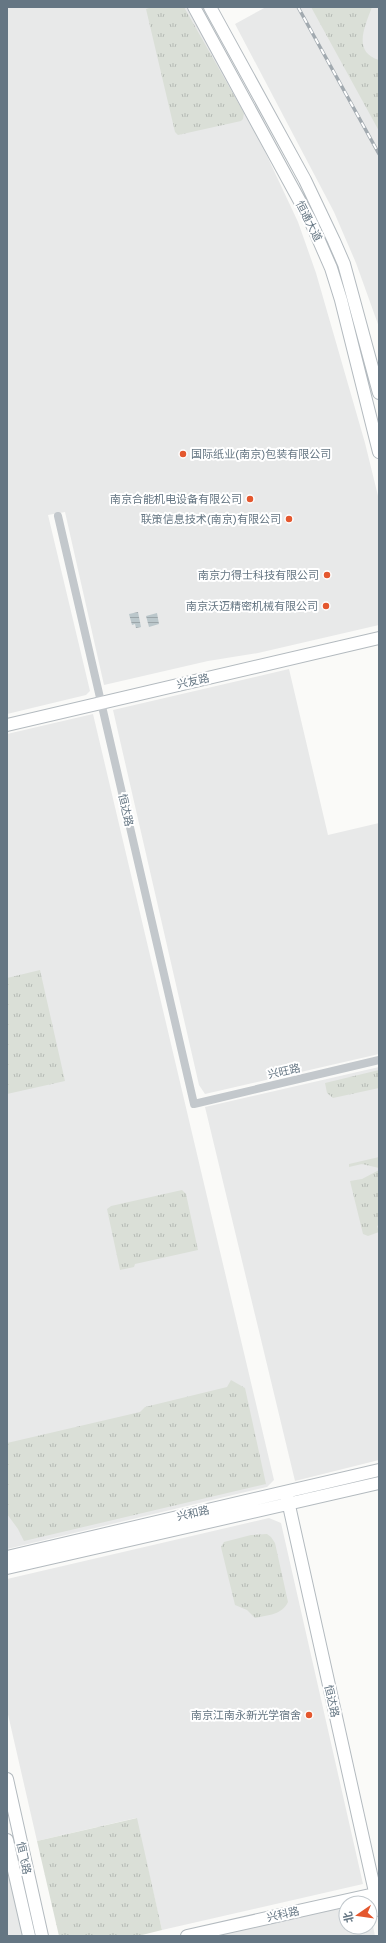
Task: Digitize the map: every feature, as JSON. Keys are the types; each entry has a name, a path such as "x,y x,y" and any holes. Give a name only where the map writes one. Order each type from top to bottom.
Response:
{"main road":[{"name":"恒通大道","path":"194,7 310,220 331,268 379,452"},
{"name":"恒通大道","path":"210,7 305,180 331,234 344,264 379,393"},
{"name":"兴友路","path":"7,725 379,638"},
{"name":"兴和路","path":"7,1557 379,1470"},
{"name":"兴和路","path":"7,1568 379,1483"},
{"name":"恒达路","path":"286,1492 377,1893 379,1910"},
{"name":"恒飞路","path":"7,1780 42,1936"},
{"name":"恒飞路","path":"7,1840 29,1936"},
{"name":"兴科路","path":"187,1936 377,1893"}],"street":[{"name":"恒达路","path":"58,516 194,1104"},
{"name":"兴旺路","path":"194,1104 379,1060"}],"shaded area":[{"path":"7,7 186,7 245,111 268,158 298,222 316,273 365,443 379,500 379,625 258,653 208,661 104,685 65,512 48,515 90,691 86,695 7,714"},
{"path":"266,7 379,7 379,327 356,263 334,212 235,24"},
{"path":"138,612 141,627 136,628 135,624 132,625 129,614"},
{"path":"157,613 159,624 149,627 146,616"},
{"path":"289,669 328,835 379,823 379,1054 205,1094 199,1085 113,710"},
{"path":"93,714 274,1480 267,1487 7,1549 7,734"},
{"path":"379,1067 379,1460 295,1481 205,1107"},
{"path":"269,1518 281,1523 363,1884 162,1930 136,1818 37,1841 7,1710 7,1579"},
{"path":"7,1865 23,1936 7,1936"},
{"path":"338,1909 338,1935 375,1936 216,1936"}],"green space":[{"path":"152,7 184,7 244,113 241,121 178,135 175,132 146,9"},
{"path":"311,7 372,7 364,30 363,45 371,56 379,60 379,131"},
{"path":"40,970 65,1081 7,1094 7,978"},
{"path":"379,1070 379,1088 333,1098 327,1093 325,1083"},
{"path":"379,1157 379,1168 362,1164 349,1167 349,1164"},
{"path":"379,1170 379,1225 377,1226 379,1232 368,1236 363,1234 350,1181 362,1179"},
{"path":"182,1190 186,1194 198,1250 135,1264 134,1267 120,1270 107,1209 111,1206"},
{"path":"231,1380 245,1388 266,1484 24,1541 18,1529 7,1514 7,1443 140,1412 145,1407 227,1387"},
{"path":"267,1534 275,1543 288,1602 282,1610 278,1612 255,1618 247,1610 235,1605 221,1547 224,1542 251,1535"},
{"path":"137,1818 162,1930 138,1936 59,1936 37,1841"}],"railway":[{"path":"298,7 379,154"}],"place":[{"name":"国际纸业(南京)包装有限公司","path":"183,454"},
{"name":"南京合能机电设备有限公司","path":"250,499"},
{"name":"联策信息技术(南京)有限公司","path":"289,519"},
{"name":"南京力得士科技有限公司","path":"327,575"},
{"name":"南京沃迈精密机械有限公司","path":"326,606"},
{"name":"南京江南永新光学宿舍","path":"309,1715"}]}
